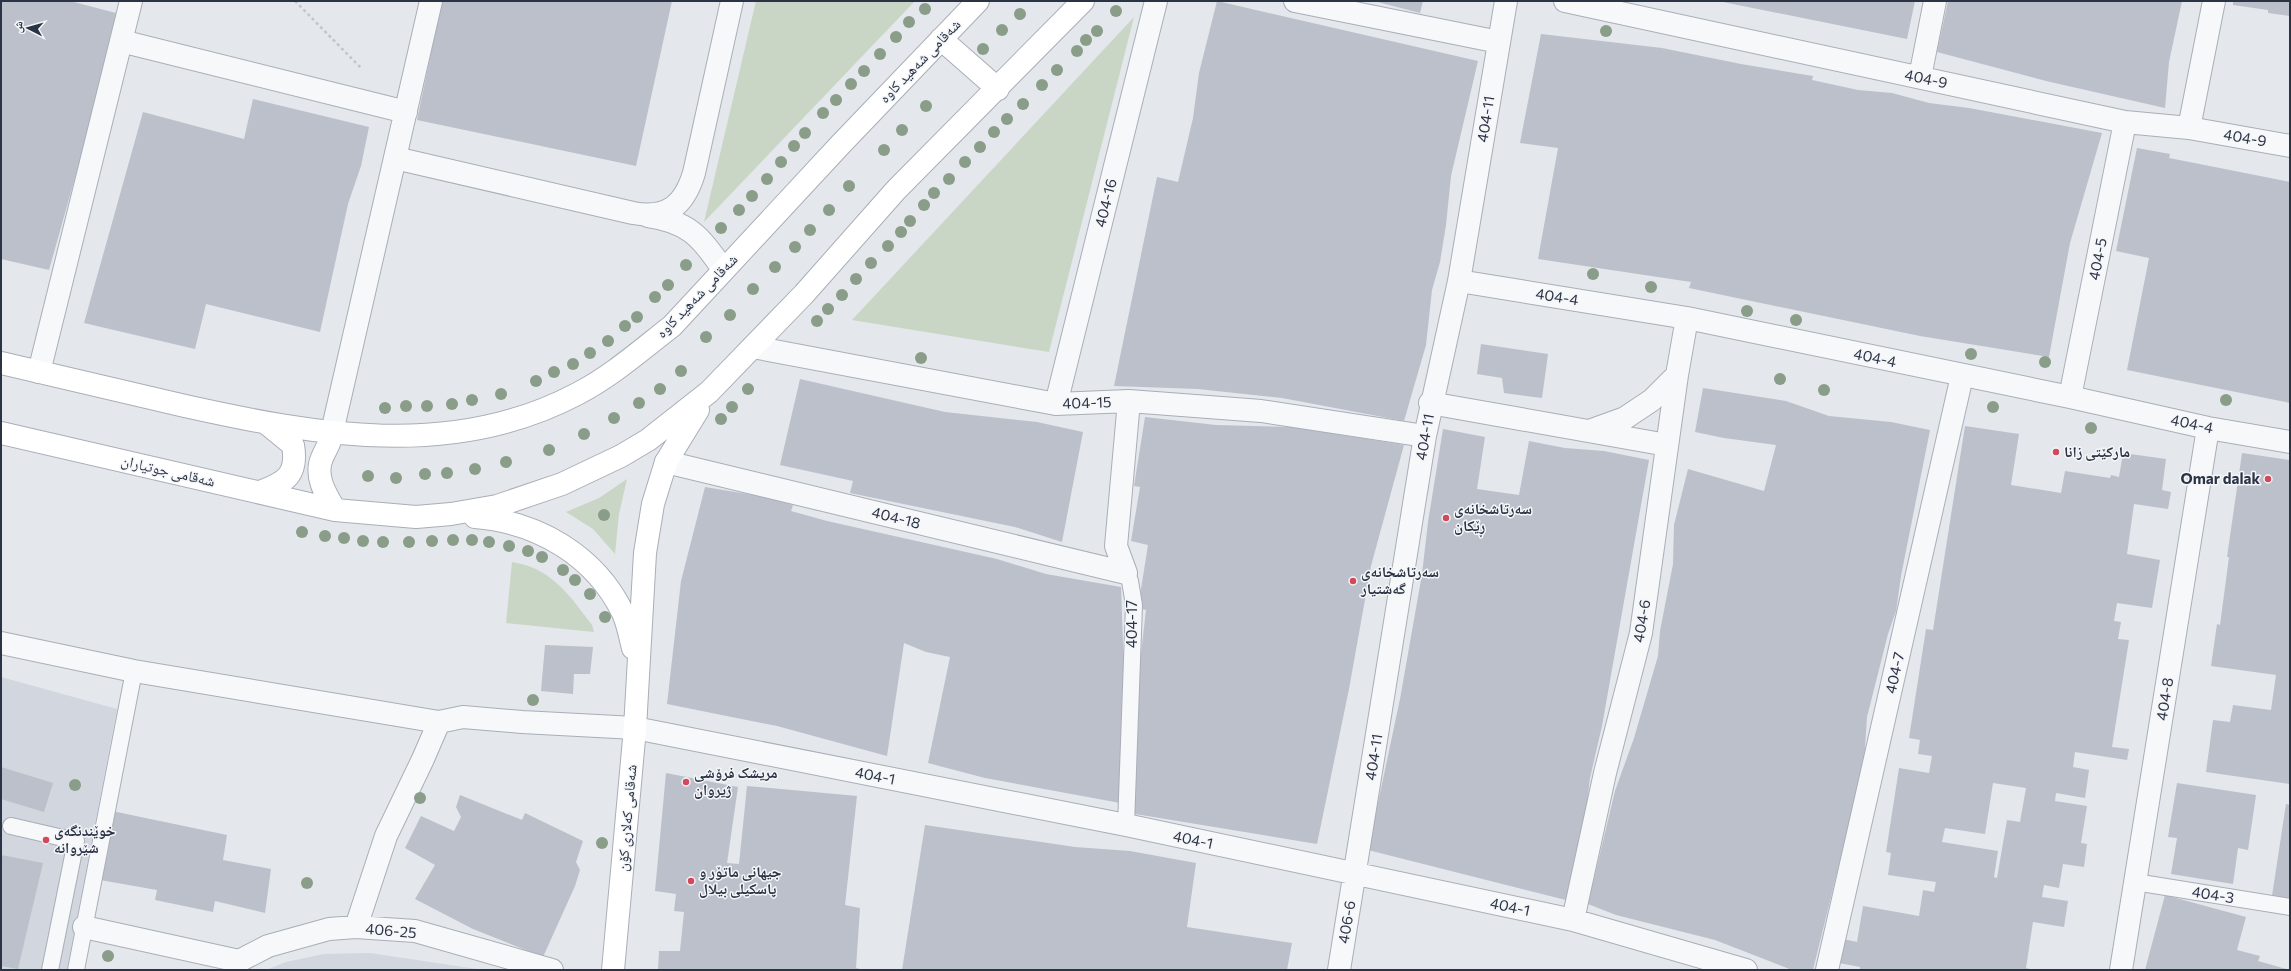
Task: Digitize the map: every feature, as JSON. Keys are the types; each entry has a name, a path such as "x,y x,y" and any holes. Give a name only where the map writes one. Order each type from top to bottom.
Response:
{"main road":[{"name":"شەقامی شەهید کاوە","path":"332,432 356,436 428,436 466,432 502,423 540,411 577,394 641,352 672,326 723,269 978,1"},
{"path":"1,363 265,422 332,432 331,441 321,458 319,468 325,494 335,510 416,517 451,514 497,506 528,497 588,472 621,456 648,440 709,392 804,294 896,190 998,89 1082,1"},
{"path":"941,39 998,89"},
{"name":"شەقامی کەلاری کۆن","path":"613,970 635,728 648,527 666,462 709,392"},
{"path":"260,492 277,486 289,475 296,462 293,445 265,422"},
{"name":"شەقامی جوتیاران","path":"1,433 335,510"},
{"path":"451,514 501,519 516,523 547,536 577,556 602,581 617,603 623,614 638,665"}],"street":[{"path":"39,372 131,1"},
{"path":"332,432 431,1"},
{"path":"643,215 668,211 686,196 691,185 732,1"},
{"name":"404-16","path":"1056,404 1156,1"},
{"path":"1295,1 1498,42"},
{"name":"404-11","path":"1355,875 1424,436 1430,403 1459,281 1506,1"},
{"name":"404-9","path":"1564,1 2125,122 2188,128 2290,146"},
{"path":"1920,77 1936,1"},
{"path":"2188,128 2214,1"},
{"path":"121,41 406,112"},
{"name":"404-5","path":"2070,397 2125,122"},
{"path":"395,158 643,215 667,218 686,226 700,238 723,269"},
{"name":"404-4","path":"1459,281 1687,318 1962,376 2070,397 2208,428 2290,442"},
{"name":"404-6","path":"1573,920 1605,773 1641,634 1677,375 1687,318"},
{"name":"404-15","path":"753,347 1056,404 1129,401 1261,410 1424,436"},
{"path":"1588,432 1625,418 1652,400 1677,375"},
{"name":"404-7","path":"1828,970 1962,376"},
{"name":"404-17","path":"1126,574 1116,546 1129,401"},
{"path":"1430,403 1667,445"},
{"name":"404-8","path":"2121,970 2208,428"},
{"name":"404-18","path":"666,462 1126,574"},
{"path":"1,643 134,671 438,722 423,759 386,836 356,928"},
{"name":"404-1","path":"438,722 463,717 522,722 635,728 1126,825 1355,875 1573,920 1746,970"},
{"name":"406-6","path":"1339,970 1355,875"},
{"path":"84,927 238,966"},
{"name":"406-25","path":"238,966 268,946 328,930 356,928 415,931 552,970"}],"lane":[{"name":"404-17","path":"1126,574 1130,581 1134,605 1126,825"},
{"path":"76,970 134,671"},
{"path":"11,826 76,841 50,970"},
{"name":"404-3","path":"2135,882 2290,907"}],"path":[{"path":"295,1 367,73"}],"shaded area":[{"name":"خوێندنگەی شێروانە","path":"1,677 117,709 67,970 1,970"},
{"path":"370,953 484,970 266,970 286,962 324,954"}],"green space":[{"path":"756,1 915,1 704,222"},
{"path":"1134,17 1049,352 852,320"},
{"path":"627,479 619,514 615,554 593,529 566,512 599,498"},
{"path":"512,562 526,565 538,570 559,585 568,594 592,625 594,632 506,623"}],"building":[{"path":"1,1 70,1 116,13 85,142 49,270 1,259"},
{"path":"442,1 672,1 636,166 417,120"},
{"path":"1217,1 1478,61 1451,176 1446,225 1440,262 1432,290 1426,345 1404,421 1282,398 1198,389 1114,386 1157,177 1178,182 1193,118 1199,73"},
{"path":"1374,1 1423,1 1420,13"},
{"path":"1718,1 1915,1 1907,39"},
{"path":"1948,1 2182,1 2169,62 2165,108 2046,81 1937,52"},
{"path":"2233,1 2290,1 2290,16 2268,13 2268,10 2233,5"},
{"path":"1541,34 1662,48 1741,64 1813,76 1812,80 1858,90 1892,93 1929,103 1969,108 2102,133 2070,243 2049,357 1920,336 1689,288 1691,282 1538,259 1558,148 1520,143"},
{"path":"253,99 369,127 361,166 348,204 320,332 206,304 195,349 84,323 143,112 244,139"},
{"path":"2137,148 2170,154 2169,158 2290,182 2290,403 2127,370 2149,258 2116,251"},
{"path":"1481,344 1548,354 1542,398 1504,393 1502,378 1477,374"},
{"path":"800,379 945,412 1037,422 1083,432 1062,542 1015,527 850,493 853,481 780,465"},
{"path":"1703,388 1786,401 1829,416 1891,422 1930,430 1901,576 1896,611 1888,634 1867,717 1864,763 1813,970 1792,970 1715,940 1616,915 1588,904 1615,791 1634,738 1658,656 1660,631 1673,564 1674,525 1688,469 1764,491 1776,445 1724,438 1695,432"},
{"path":"1145,417 1216,425 1293,427 1404,445 1371,566 1349,689 1317,844 1129,813 1136,697 1146,610 1138,608 1148,545 1131,541 1140,487 1134,486"},
{"path":"1965,426 2019,434 2011,485 2061,493 2065,471 2110,478 2111,475 2119,477 2123,453 2166,459 2162,490 2171,492 2168,509 2134,504 2127,554 2160,560 2152,608 2117,603 2114,621 2121,622 2118,639 2129,640 2112,747 2129,749 2127,760 2075,752 2073,767 2089,770 2085,798 2056,793 2055,801 2087,806 2081,843 2087,844 2084,867 2063,864 2059,888 2044,885 2042,897 2068,901 2064,927 2033,922 2026,968 2033,970 1860,970 1860,967 1839,963 1843,939 1857,942 1863,906 1919,916 1923,890 1934,892 1936,882 1888,875 1891,853 1886,852 1899,768 1929,773 1932,756 1918,754 1920,740 1909,738 1926,629 1933,630","holes":["1993,783 2026,788 2020,822 2007,820 1997,878 1994,877 1998,851 1942,842 1945,828 1985,834"]},
{"path":"1443,429 1485,437 1477,489 1519,495 1529,441 1565,448 1604,451 1649,460 1602,726 1590,778 1582,846 1570,901 1368,850 1400,699 1422,574 1428,522"},
{"path":"2242,453 2290,460 2290,784 2206,772 2213,720 2230,722 2233,705 2271,710 2276,675 2211,666 2217,624 2220,625 2229,557 2227,557"},
{"path":"705,487 765,497 793,505 791,511 827,521 997,559 1046,574 1121,587 1124,674 1120,803 985,778 928,763 950,657 926,652 904,643 887,756 777,726 667,704 681,581"},
{"path":"545,645 593,647 590,674 574,674 573,694 541,691"},
{"path":"1,767 53,783 44,812 1,799"},
{"path":"666,773 738,787 727,863 739,864 747,786 857,796 845,905 860,908 856,968 864,970 658,970 659,951 680,951 684,912 674,911 676,894 655,891"},
{"path":"2177,783 2256,795 2248,850 2238,848 2233,884 2171,874 2177,838 2168,837"},
{"path":"460,795 522,820 525,813 583,841 576,862 580,870 575,886 543,957 473,929 415,899 435,865 405,848 421,816 454,831 461,817 456,807"},
{"path":"2286,804 2290,805 2290,899 2272,896"},
{"path":"112,811 227,835 223,860 271,869 265,913 215,901 213,912 155,900 157,890 100,880"},
{"path":"925,825 1075,847 1130,851 1196,863 1187,927 1292,943 1287,970 902,970"},
{"path":"1,855 43,863 18,969 1,966"},
{"path":"2165,895 2246,917 2237,950 2260,956 2258,961 2290,970 2145,970"}],"place":[{"name":"مارکێتی زانا","path":"2056,452"},
{"name":"Omar dalak","path":"2268,479"},
{"name":"سەرتاشخانەی ڕێکان","path":"1446,518"},
{"name":"سەرتاشخانەی گەشتیار","path":"1353,581"},
{"name":"مریشک فرۆشی ژیروان","path":"686,782"},
{"name":"خوێندنگەی شێروانە","path":"46,840"},
{"name":"جیهانی ماتۆر و پاسکیلی بیلال","path":"691,881"}]}
